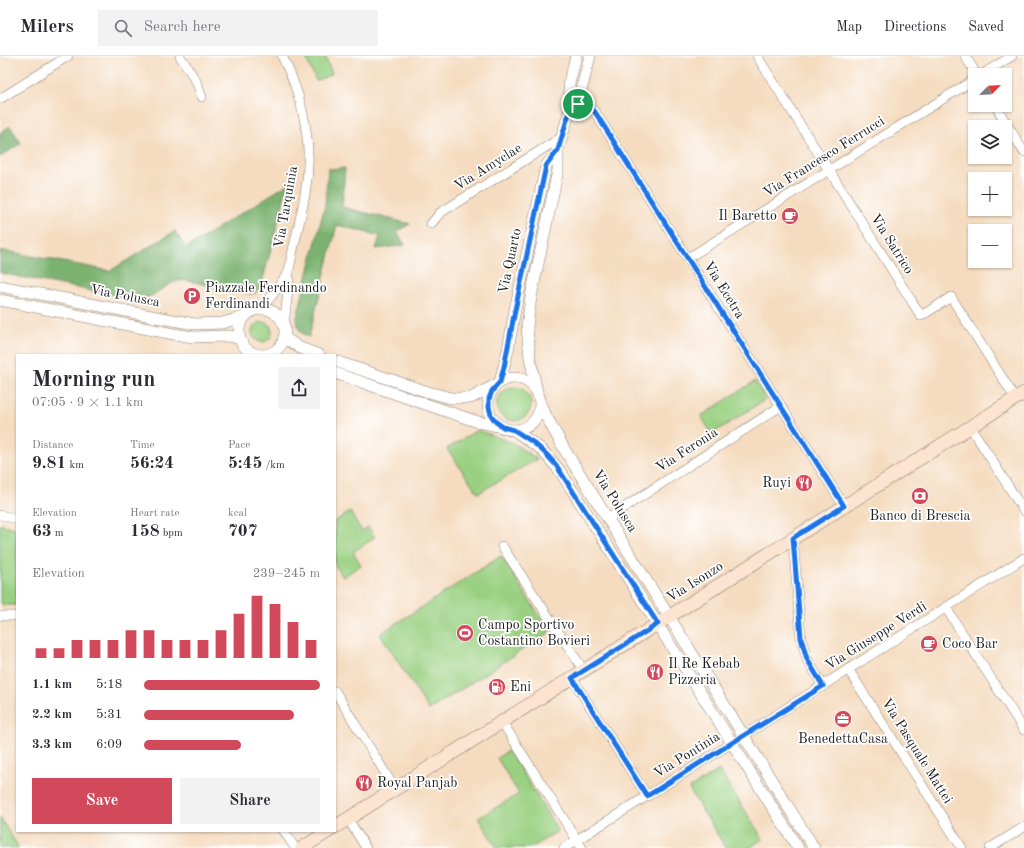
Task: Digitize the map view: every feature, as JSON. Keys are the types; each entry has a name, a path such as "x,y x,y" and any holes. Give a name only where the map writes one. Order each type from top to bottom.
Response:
{"main road":[{"name":"Via Isonzo","path":"336,826 1020,395"},
{"path":"302,848 327,832"}],"street":[{"path":"0,99 68,56"},
{"path":"180,56 196,81 202,96"},
{"name":"Via Tarquinia","path":"282,56 295,84 303,109 309,147 308,175 305,195 289,272 284,331"},
{"name":"Via Quarto","path":"571,106 569,83 576,56"},
{"name":"Via Quarto","path":"538,395 530,358 527,327 531,297 558,170 558,150 571,106 582,87 590,56"},
{"name":"Via Satrico","path":"757,56 921,316 951,297 1020,395"},
{"path":"965,56 973,68"},
{"path":"993,68 1012,56"},
{"name":"Via Francesco Ferrucci","path":"688,258 968,83"},
{"name":"Via Ecetra","path":"571,106 585,104 595,112 844,506"},
{"path":"1000,112 1024,152"},
{"name":"Via Amyclae","path":"431,224 440,213 562,137"},
{"name":"Via Quarto","path":"498,383 508,350 515,310 546,166 558,150"},
{"name":"Via Tarquinia","path":"256,310 273,294 289,272"},
{"name":"Via Polusca","path":"0,286 189,323 211,324 244,317 250,312 256,310"},
{"name":"Via Polusca","path":"0,300 193,337 230,336 256,354 268,354 279,347 284,331"},
{"path":"256,310 270,311 276,314 281,319 284,331 300,348 316,354"},
{"path":"244,317 240,324 239,332 244,347"},
{"path":"336,361 428,392 451,398 470,398 508,378 525,380 532,385 538,395 540,406 534,420 529,425 514,430"},
{"path":"336,374 478,422 514,430 541,449 556,465 658,624 798,848"},
{"path":"498,383 492,391 489,399 489,407 491,415 496,422 503,427"},
{"name":"Via Polusca","path":"538,395 546,416 566,452 814,848"},
{"name":"Via Feronia","path":"608,518 781,406"},
{"path":"970,426 1024,512"},
{"path":"0,515 16,519"},
{"path":"793,538 801,638 807,659 823,686"},
{"path":"502,546 584,671"},
{"name":"Via Giuseppe Verdi","path":"743,736 1024,558"},
{"path":"946,608 1024,730"},
{"path":"0,616 16,616"},
{"name":"Via Pasquale Mattei","path":"848,670 962,848"},
{"path":"572,678 647,796"},
{"path":"336,693 395,789"},
{"path":"502,722 582,848"},
{"name":"Via Pontinia","path":"564,848 743,736"},
{"path":"348,819 366,848"},
{"path":"990,848 1024,827"},
{"path":"285,832 294,848"}],"green space":[{"path":"305,56 325,56 332,74 316,81"},
{"path":"10,126 21,143 0,157 0,133"},
{"path":"345,168 342,207 410,224 397,232 405,245 376,249 380,236 337,225 309,337 303,334 299,329 297,317 325,205 328,169"},
{"path":"288,184 262,283 256,293 251,294 184,280 172,283 151,296 139,300 0,273 0,250 110,271 175,231 186,248"},
{"path":"262,322 269,325 272,332 269,339 262,342 255,339 252,332 255,325"},
{"path":"755,381 766,399 712,434 701,416"},
{"path":"511,387 517,387 521,388 528,394 531,404 530,411 524,418 517,421 511,421 507,420 500,414 497,407 497,401 498,397 504,390"},
{"path":"477,430 511,442 537,459 478,493 447,449"},
{"path":"350,512 362,531 368,527 375,537 353,552 361,565 343,577 336,566 336,520"},
{"path":"0,524 16,529 16,605 3,605 0,601"},
{"name":"Campo Sportivo Costantino Bovieri","path":"501,556 550,632 429,710 380,634"},
{"path":"509,750 558,831 531,848 497,848 478,818 519,794 497,758"},
{"path":"719,770 763,839 749,848 726,848 689,789"},
{"path":"0,818 19,848 0,848"}],"place":[{"name":"Il Baretto","path":"790,216"},
{"name":"Piazzale Ferdinando Ferdinandi","path":"192,296"},
{"name":"Ruyi","path":"804,483"},
{"name":"Banco di Brescia","path":"920,496"},
{"name":"Campo Sportivo Costantino Bovieri","path":"465,633"},
{"name":"Coco Bar","path":"929,644"},
{"name":"Il Re Kebab Pizzeria","path":"655,672"},
{"name":"Eni","path":"497,687"},
{"name":"BenedettaCasa","path":"843,719"},
{"name":"Royal Panjab","path":"364,783"}],"route":[{"path":"578,104 585,104 595,112 844,506 793,538 803,650 823,686 647,796 572,678 658,624 556,465 534,443 514,430 503,427 496,422 491,415 489,407 489,399 492,391 500,382 502,376 546,166 558,150 571,106 578,104"}]}
